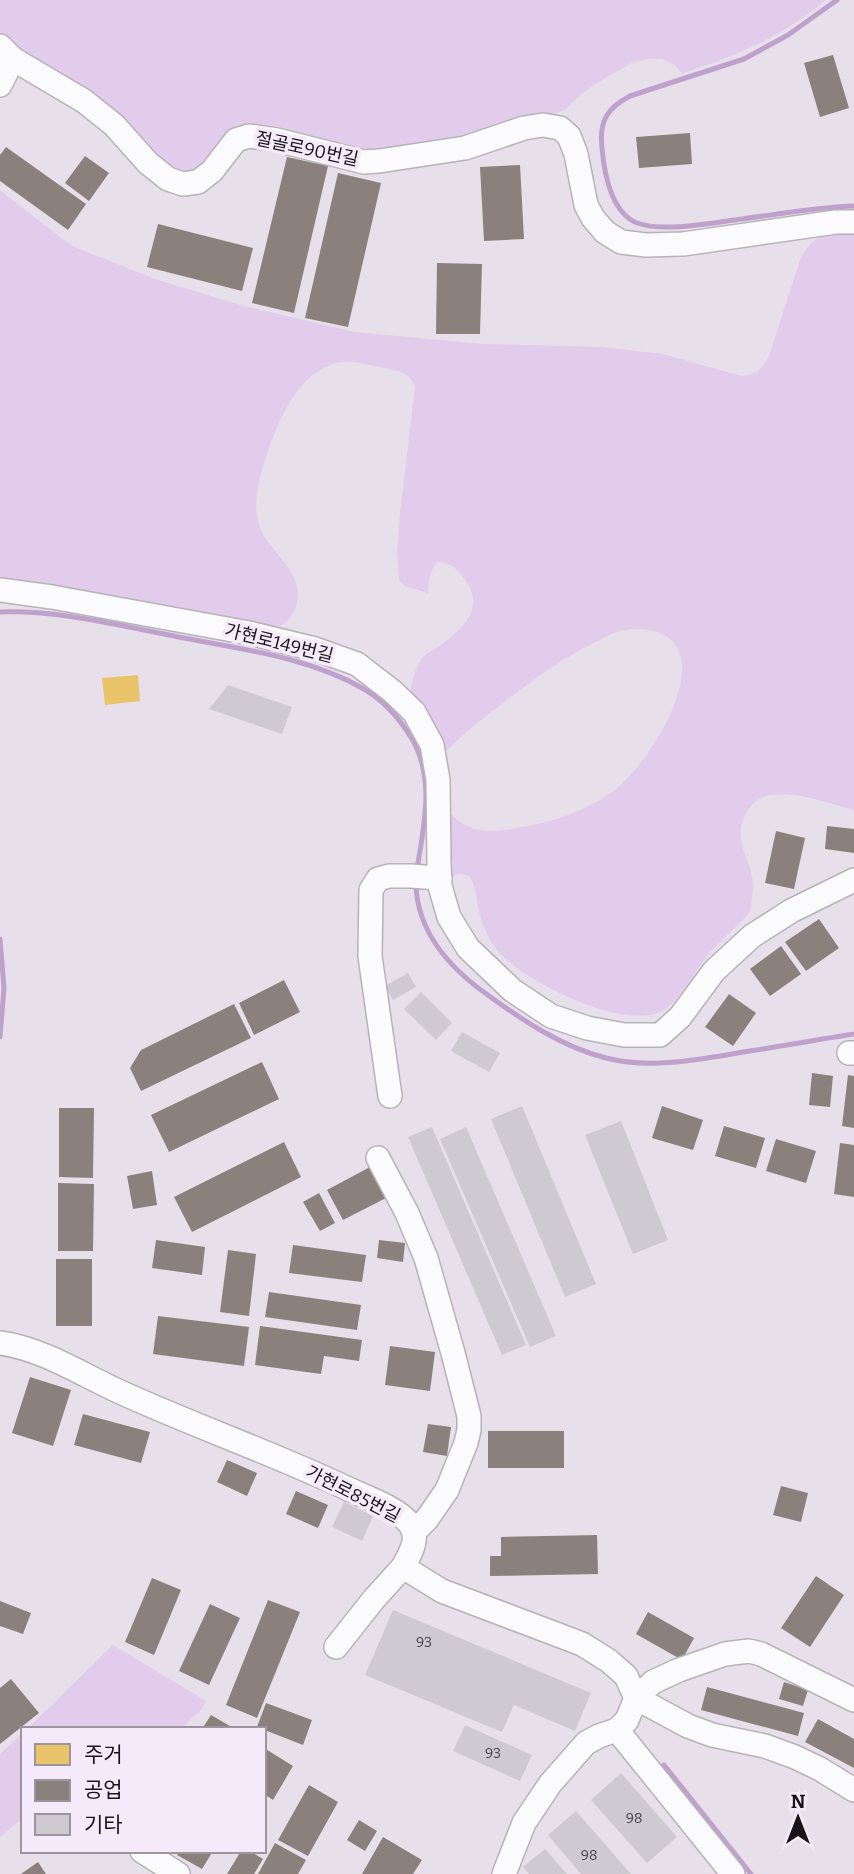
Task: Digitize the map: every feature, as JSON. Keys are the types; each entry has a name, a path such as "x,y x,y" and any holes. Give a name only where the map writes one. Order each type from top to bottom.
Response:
{"street":[{"path":"0,85 7,53"},
{"name":"절골로90번길","path":"7,53 84,101 114,125 148,163 167,179 183,184 198,182 212,171 236,140 249,136 277,139 364,162 465,148 524,128 542,125 559,128 569,136 576,154 586,205 605,232 621,242 646,245 682,244 836,222 854,222"},
{"name":"가현로149번길","path":"0,590 249,633 315,649 357,664 392,691 414,712 432,746 438,780 440,878 449,917 468,948 512,990 551,1016 587,1028 624,1035 660,1035 680,1017 715,971 752,936 791,911 854,880"},
{"path":"390,1096 370,956 371,890 378,878 389,876 440,878"},
{"path":"378,1158 407,1213 426,1258 469,1416 470,1430 466,1443 446,1490 427,1519 414,1532"},
{"name":"가현로85번길","path":"0,1343 19,1346 65,1363 118,1391 334,1482 393,1511 409,1523 414,1532 414,1543 403,1567"},
{"path":"337,1647 367,1607 403,1567 442,1591 582,1644 609,1661 626,1676 636,1698 688,1726 765,1746 795,1757 854,1790"},
{"path":"504,1874 524,1822 550,1784 586,1743 617,1730 627,1720 636,1698 653,1682 725,1654 749,1651 761,1654 854,1700"},
{"path":"617,1730 733,1874"},
{"path":"145,1853 178,1874"}],"shaded area":[{"path":"0,0 826,0 775,35 721,60 682,74 675,65 662,59 632,63 597,83 565,110 473,139 378,153 230,132 220,141 206,170 176,174 0,36"},
{"path":"0,190 77,248 158,280 244,306 354,332 484,344 602,347 663,354 742,376 758,370 769,356 804,252 822,236 854,229 854,810 805,797 778,794 766,796 749,808 741,827 741,835 752,875 750,911 705,959 668,1007 652,1014 631,1015 606,1011 555,991 513,965 496,949 486,933 469,876 459,874 445,879 444,803 460,822 468,827 488,831 535,825 557,819 611,793 624,782 653,746 676,701 681,679 681,659 674,643 658,632 645,629 625,630 610,635 539,676 474,726 443,755 412,702 412,682 423,657 464,624 472,608 473,599 464,578 446,563 438,562 433,569 428,593 405,586 399,580 397,552 400,514 415,386 409,377 400,372 352,362 325,367 310,377 297,392 277,428 263,466 256,501 259,524 267,540 288,567 297,586 295,609 280,627 272,630 0,584"},
{"path":"113,1645 206,1701 202,1709 183,1727 29,1727"},
{"path":"21,1735 21,1820 0,1837 0,1754"}],"building: 주거":[{"path":"138,675 140,701 105,705 102,678"}],"building: 공업":[{"path":"833,55 849,108 820,117 804,63"},
{"path":"690,133 692,164 639,168 636,137"},
{"path":"6,147 86,204 68,230 0,181 0,155"},
{"path":"85,156 109,173 89,201 65,183"},
{"path":"287,157 328,166 294,313 252,303"},
{"path":"520,165 524,239 484,241 480,167"},
{"path":"338,173 381,183 348,327 305,318"},
{"path":"158,224 253,248 242,291 147,267"},
{"path":"437,263 482,264 480,334 436,334"},
{"path":"827,826 854,829 854,853 825,849"},
{"path":"776,831 805,838 794,889 765,883"},
{"path":"819,919 839,948 806,971 785,942"},
{"path":"781,946 801,974 770,996 750,969"},
{"path":"284,980 300,1012 254,1035 239,1003"},
{"path":"729,994 756,1013 733,1046 705,1027"},
{"path":"234,1004 251,1038 141,1091 130,1068 141,1050"},
{"path":"262,1062 279,1099 169,1152 151,1115"},
{"path":"812,1073 833,1076 830,1107 809,1105"},
{"path":"848,1075 854,1076 854,1128 842,1126"},
{"path":"662,1106 703,1120 693,1150 652,1138"},
{"path":"59,1108 94,1108 93,1178 59,1177"},
{"path":"724,1126 765,1138 756,1168 715,1156"},
{"path":"776,1139 816,1151 806,1183 766,1171"},
{"path":"284,1142 301,1177 192,1232 174,1197"},
{"path":"840,1143 854,1145 854,1197 834,1194"},
{"path":"370,1167 386,1198 343,1220 327,1190"},
{"path":"152,1171 157,1205 133,1209 127,1176"},
{"path":"58,1183 94,1184 93,1251 58,1251"},
{"path":"319,1193 335,1223 320,1231 303,1202"},
{"path":"156,1240 205,1247 202,1275 152,1268"},
{"path":"379,1240 405,1243 403,1262 377,1258"},
{"path":"293,1245 366,1255 362,1282 289,1273"},
{"path":"228,1250 256,1254 249,1316 220,1312"},
{"path":"56,1259 92,1259 92,1326 56,1326"},
{"path":"269,1292 361,1305 357,1330 265,1317"},
{"path":"158,1316 249,1327 244,1366 153,1354"},
{"path":"260,1326 362,1340 359,1361 324,1356 321,1374 255,1365"},
{"path":"390,1346 435,1352 430,1391 385,1385"},
{"path":"30,1377 71,1390 53,1446 12,1433"},
{"path":"83,1414 150,1432 141,1463 74,1445"},
{"path":"428,1424 451,1427 447,1456 423,1452"},
{"path":"488,1431 564,1431 564,1468 488,1468"},
{"path":"227,1460 257,1473 247,1496 217,1482"},
{"path":"781,1486 808,1493 801,1522 773,1515"},
{"path":"296,1491 328,1505 318,1528 286,1514"},
{"path":"597,1535 598,1574 490,1576 490,1556 501,1556 501,1537"},
{"path":"816,1576 844,1595 810,1647 781,1628"},
{"path":"152,1578 181,1590 154,1655 125,1642"},
{"path":"268,1600 300,1612 257,1718 226,1705"},
{"path":"0,1601 31,1613 23,1634 0,1626"},
{"path":"210,1604 240,1618 209,1685 179,1671"},
{"path":"648,1612 694,1638 682,1660 636,1634"},
{"path":"11,1679 39,1713 0,1744 0,1688"},
{"path":"784,1682 808,1690 803,1706 779,1699"},
{"path":"707,1687 804,1713 798,1736 701,1710"},
{"path":"266,1703 312,1720 303,1745 266,1731 266,1727 257,1727"},
{"path":"211,1715 232,1727 203,1727"},
{"path":"818,1719 854,1739 854,1768 805,1742"},
{"path":"266,1749 293,1766 273,1800 266,1795"},
{"path":"309,1785 338,1802 308,1856 278,1840"},
{"path":"359,1820 377,1831 365,1851 347,1840"},
{"path":"383,1837 422,1860 413,1874 362,1874"},
{"path":"275,1843 306,1860 298,1874 258,1874"},
{"path":"178,1853 212,1853 202,1869 177,1855"},
{"path":"240,1853 253,1853 263,1859 254,1874 227,1874"},
{"path":"38,1862 46,1874 21,1874"}],"building: 기타":[{"path":"228,685 292,707 282,734 209,709"},
{"path":"408,973 416,987 393,1000 385,986"},
{"path":"421,992 452,1023 436,1040 404,1009"},
{"path":"462,1032 500,1053 489,1072 451,1051"},
{"path":"522,1106 596,1284 565,1297 491,1119"},
{"path":"621,1121 668,1240 633,1254 585,1135"},
{"path":"432,1127 526,1345 502,1355 408,1137"},
{"path":"466,1127 556,1336 530,1347 440,1139"},
{"path":"344,1502 373,1516 362,1541 332,1527"},
{"path":"393,1610 591,1693 575,1731 514,1705 502,1732 365,1675"},
{"path":"465,1725 532,1755 520,1781 453,1751"},
{"path":"621,1773 677,1837 647,1863 591,1800"},
{"path":"576,1811 631,1874 581,1874 548,1835"},
{"path":"545,1849 567,1874 529,1874 523,1867"}],"waterway":[{"path":"837,0 788,35 744,59 630,96 615,105 606,116 601,139 613,197 624,214 642,224 655,227 685,226 854,206"},
{"path":"0,612 44,613 88,619 247,650 296,661 364,689 397,718 419,754 426,800 418,863"},
{"path":"416,886 418,903 429,934 459,972 528,1023 558,1040 590,1053 639,1063 672,1062 854,1034"},
{"path":"0,939 4,988 0,1037"},
{"path":"664,1765 751,1874"}]}
